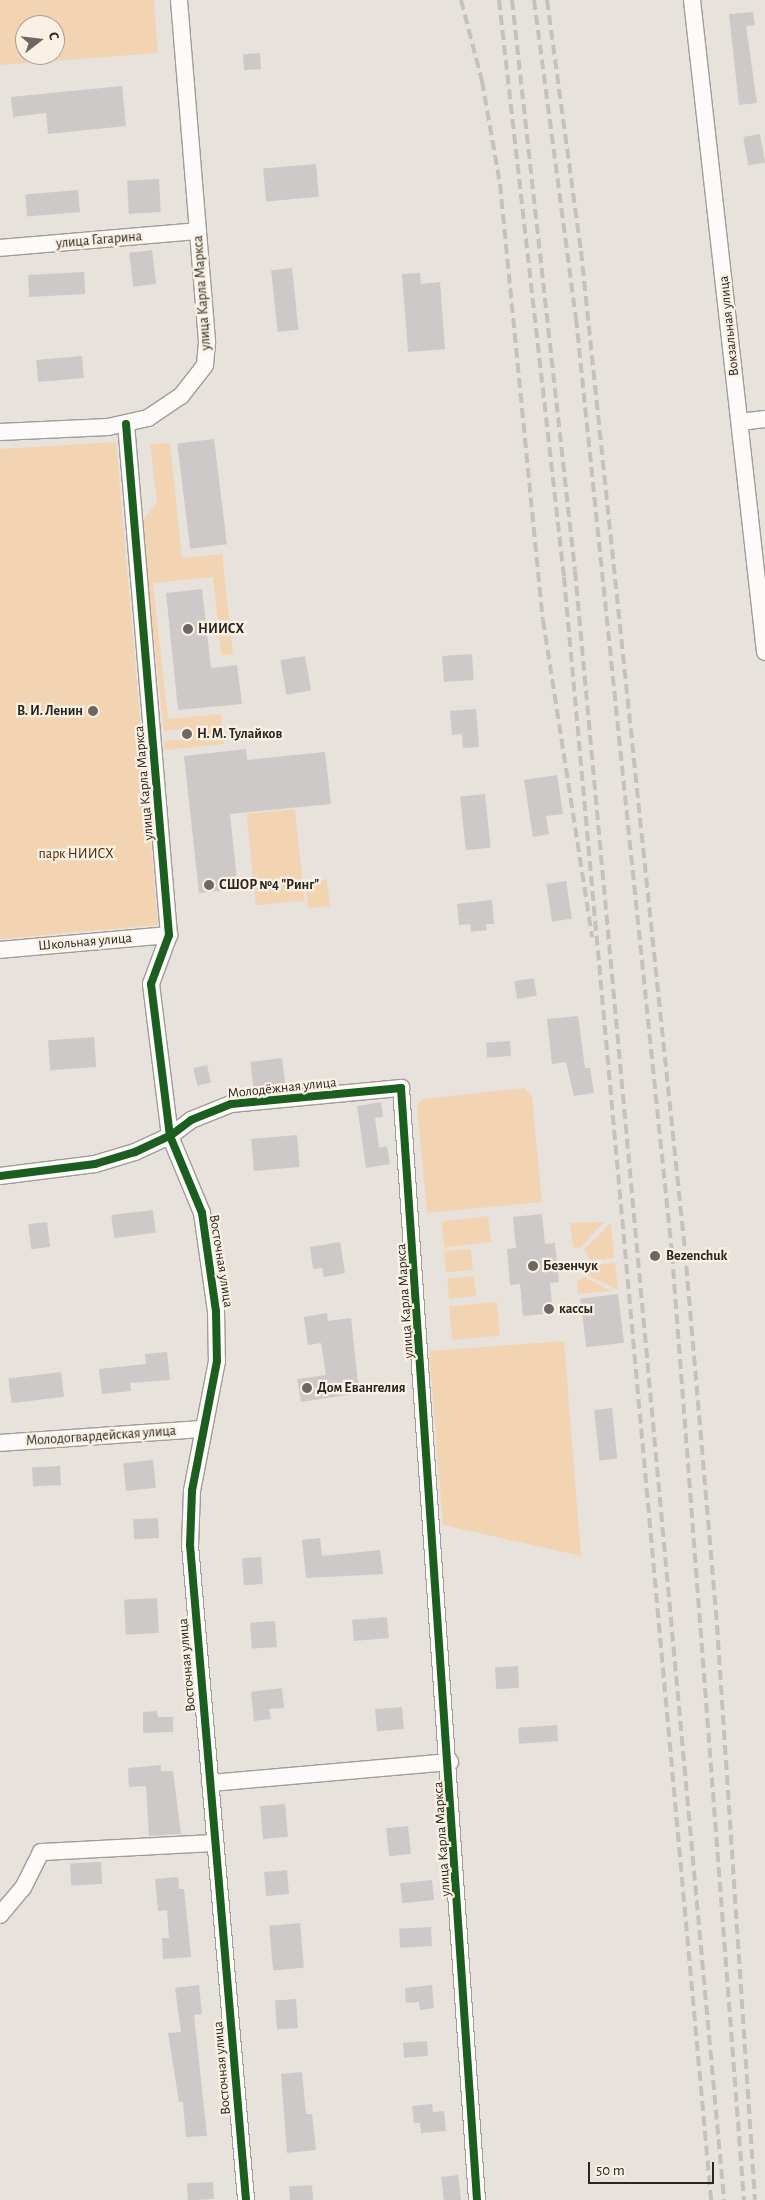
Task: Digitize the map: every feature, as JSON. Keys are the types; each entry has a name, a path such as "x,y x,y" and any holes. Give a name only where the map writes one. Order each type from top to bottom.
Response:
{"street":[{"name":"улица Карла Маркса","path":"170,1136 151,984 169,935 126,424 171,405 193,385 205,365 180,0"},
{"name":"Вокзальная улица","path":"692,0 765,652"},
{"name":"улица Гагарина","path":"0,248 197,231"},
{"path":"740,422 765,418"},
{"path":"0,432 126,424"},
{"name":"Школьная улица","path":"0,950 169,935"},
{"name":"улица Карла Маркса","path":"402,1088 450,1762 477,2200"},
{"name":"Молодёжная улица","path":"0,1176 95,1164 170,1136 191,1120 231,1104 402,1088"},
{"name":"Восточная улица","path":"170,1136 202,1213 216,1311 217,1361 201,1429 192,1491 190,1545 246,2200"},
{"name":"Молодогвардейская улица","path":"0,1443 201,1429"},
{"path":"210,1783 450,1762"},
{"path":"0,1915 23,1888 40,1852 215,1843"}],"green space":[{"path":"0,0 154,0 158,53 65,60 65,15 15,15 15,64 0,65"},
{"name":"парк НИИСХ","path":"116,442 158,925 0,939 0,449"},
{"path":"170,443 182,558 222,554 233,654 221,655 213,577 153,583 168,719 221,714 224,744 165,750 164,741 192,738 191,728 164,731 141,523 157,502 150,444"},
{"path":"295,809 305,900 256,906 246,814"},
{"path":"327,880 330,906 308,908 305,883"},
{"path":"525,1088 532,1096 542,1202 427,1213 417,1107 422,1099"},
{"path":"488,1216 491,1242 445,1248 441,1222"},
{"path":"604,1222 580,1248 573,1247 570,1223"},
{"path":"611,1223 614,1258 591,1260 584,1250"},
{"path":"471,1249 473,1270 446,1272 444,1251"},
{"path":"615,1263 618,1290 588,1275 591,1265"},
{"path":"474,1276 476,1296 449,1299 447,1279"},
{"path":"584,1277 611,1291 578,1294 577,1281"},
{"path":"497,1302 500,1336 452,1340 449,1306"},
{"path":"564,1341 581,1556 443,1525 429,1351"}],"building":[{"path":"753,12 755,25 746,26 757,103 739,105 729,14"},
{"path":"260,53 261,69 244,70 243,54"},
{"path":"122,86 126,126 48,134 46,113 13,117 11,97"},
{"path":"760,134 765,163 748,166 743,137"},
{"path":"316,164 319,197 266,201 263,169"},
{"path":"159,179 161,212 129,214 127,181"},
{"path":"78,190 80,212 27,217 25,195"},
{"path":"152,250 156,284 133,287 129,253"},
{"path":"292,268 298,330 278,332 271,270"},
{"path":"84,272 85,294 29,297 28,275"},
{"path":"420,273 421,284 440,282 445,349 408,352 402,274"},
{"path":"82,356 84,378 38,382 36,360"},
{"path":"214,439 227,544 190,549 177,444"},
{"name":"НИИСХ","path":"202,589 211,668 237,665 242,704 178,710 166,593"},
{"path":"472,654 474,680 444,682 442,656"},
{"path":"305,656 311,690 286,695 280,660"},
{"path":"476,709 479,747 463,748 462,734 452,735 450,711"},
{"path":"246,749 247,760 325,752 331,804 230,814 238,889 199,893 184,756"},
{"path":"557,775 563,814 546,816 549,834 533,837 524,780"},
{"path":"485,794 491,848 466,850 460,797"},
{"path":"566,881 572,919 552,922 546,884"},
{"path":"492,900 494,924 486,924 487,930 471,932 470,924 459,925 457,904"},
{"path":"534,978 537,996 517,999 514,981"},
{"path":"578,1016 585,1068 590,1068 594,1093 574,1096 566,1062 552,1064 547,1019"},
{"path":"94,1037 96,1067 50,1070 48,1040"},
{"path":"510,1041 511,1056 487,1058 486,1043"},
{"path":"282,1058 285,1084 253,1088 250,1062"},
{"path":"207,1065 211,1083 197,1086 193,1068"},
{"path":"381,1102 383,1117 375,1118 379,1148 387,1146 390,1164 366,1168 357,1106"},
{"path":"297,1135 300,1167 254,1171 251,1139"},
{"path":"153,1210 156,1233 114,1238 111,1215"},
{"name":"Безенчук","path":"542,1214 545,1244 555,1243 559,1282 550,1283 553,1313 523,1316 520,1284 510,1285 507,1249 516,1248 513,1217"},
{"path":"47,1222 50,1247 31,1249 28,1224"},
{"path":"340,1242 345,1273 324,1277 322,1268 313,1269 310,1247"},
{"path":"618,1294 624,1343 586,1347 580,1299"},
{"path":"327,1313 328,1321 351,1318 359,1393 301,1402 297,1379 326,1375 321,1343 308,1345 304,1317"},
{"path":"167,1352 170,1380 130,1383 131,1391 102,1394 99,1369 146,1364 145,1354"},
{"path":"61,1372 64,1397 11,1403 8,1378"},
{"path":"612,1408 617,1459 599,1461 594,1410"},
{"path":"153,1460 156,1488 126,1491 123,1463"},
{"path":"60,1466 61,1485 33,1486 32,1467"},
{"path":"158,1518 159,1538 134,1539 133,1519"},
{"path":"320,1538 322,1556 380,1550 383,1574 306,1578 302,1540"},
{"path":"261,1557 263,1584 244,1585 242,1558"},
{"path":"157,1598 159,1633 126,1635 124,1600"},
{"path":"387,1617 389,1638 354,1641 352,1620"},
{"path":"275,1621 277,1647 252,1649 250,1623"},
{"path":"518,1666 519,1688 496,1689 495,1667"},
{"path":"282,1688 284,1708 269,1709 271,1719 254,1721 251,1692"},
{"path":"402,1707 404,1729 377,1731 375,1709"},
{"path":"157,1711 158,1717 173,1717 173,1732 143,1733 143,1712"},
{"path":"557,1725 558,1741 519,1744 518,1728"},
{"path":"161,1765 161,1771 173,1771 181,1834 149,1836 146,1786 129,1787 128,1768"},
{"path":"285,1804 288,1837 263,1839 260,1806"},
{"path":"408,1826 411,1854 389,1856 386,1828"},
{"path":"101,1862 102,1884 71,1886 70,1864"},
{"path":"287,1870 289,1894 266,1896 264,1872"},
{"path":"178,1877 179,1889 184,1889 191,1957 163,1959 162,1938 169,1938 167,1910 158,1911 155,1879"},
{"path":"432,1880 434,1900 402,1903 400,1883"},
{"path":"300,1923 304,1968 273,1971 269,1926"},
{"path":"431,1927 432,1946 400,1948 399,1929"},
{"path":"199,1985 202,2014 194,2015 207,2136 186,2137 183,2102 179,2102 168,2033 181,2032 175,1988"},
{"path":"432,1985 434,2008 420,2010 419,2002 406,2003 405,1988"},
{"path":"296,1999 298,2028 277,2029 275,2000"},
{"path":"427,2041 428,2056 404,2058 403,2043"},
{"path":"302,2072 306,2114 312,2114 316,2150 287,2153 281,2074"},
{"path":"432,2104 433,2112 444,2111 446,2131 421,2133 420,2123 414,2123 412,2106"},
{"path":"458,2175 461,2200 444,2200 441,2177"},
{"path":"213,2182 214,2199 188,2200 187,2183"},
{"path":"312,2185 313,2200 290,2200 289,2187"}],"railway":[{"path":"461,0 482,81 500,184 543,620 592,937"},
{"path":"499,0 564,577 711,2200"},
{"path":"512,0 575,571 724,2200"},
{"path":"534,0 576,318 672,1254 744,2200"},
{"path":"547,0 581,251 685,1251 717,1625 755,2200"}],"cycle path":[{"path":"126,424 169,935 151,984 170,1136 202,1213 216,1311 217,1361 192,1491 190,1545 246,2200"},
{"path":"0,1176 95,1164 135,1152 170,1136 191,1120 231,1104 401,1088 477,2200"}],"place":[{"name":"НИИСХ","path":"188,629"},
{"name":"В. И. Ленин","path":"93,711"},
{"name":"Н. М. Тулайков","path":"187,734"},
{"name":"СШОР №4 \"Ринг\"","path":"209,885"},
{"name":"Bezenchuk","path":"655,1256"},
{"name":"Безенчук","path":"533,1266"},
{"name":"кассы","path":"549,1309"},
{"name":"Дом Евангелия","path":"307,1388"}]}
